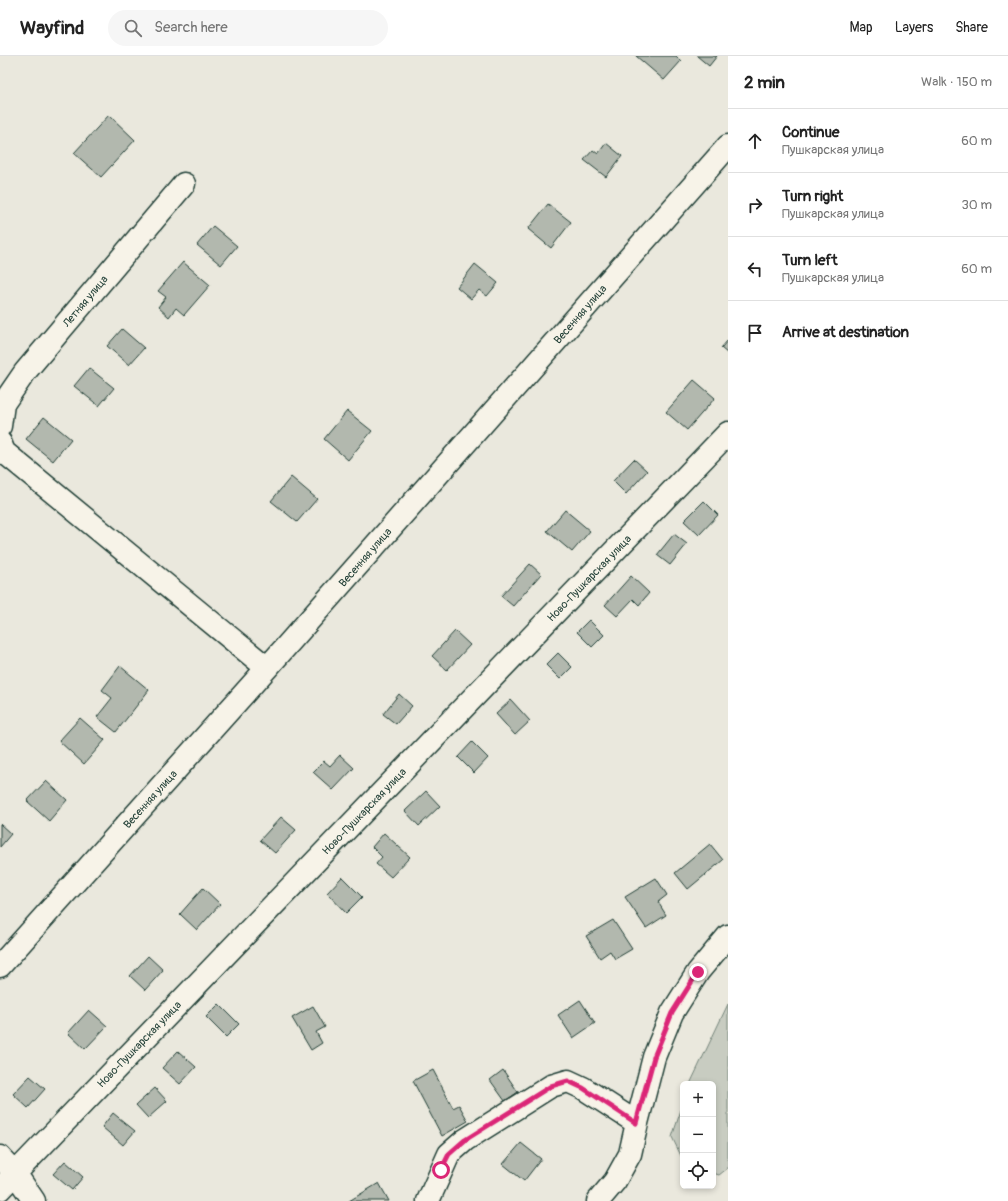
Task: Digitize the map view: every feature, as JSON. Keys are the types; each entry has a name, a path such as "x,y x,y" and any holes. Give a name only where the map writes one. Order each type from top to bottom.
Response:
{"street":[{"name":"Весенняя улица","path":"0,966 267,668 728,146"},
{"name":"Летняя улица","path":"0,426 4,404 25,372 184,184"},
{"name":"Ново-Пушкарская улица","path":"0,1189 728,433"},
{"path":"2,447 267,668"},
{"path":"598,1201 615,1181 630,1154 636,1123 654,1057 672,1013 698,972 728,936"},
{"path":"428,1201 449,1154 465,1140 551,1086 568,1081 583,1088 636,1123"},
{"path":"0,1157 15,1173 34,1201"}],"shaded area":[{"path":"728,1004 728,1168 719,1175 716,1174 716,1081 691,1081"},
{"path":"680,1113 680,1154 672,1137"}],"building":[{"path":"636,56 676,56 681,61 664,80"},
{"path":"697,56 717,56 709,66"},
{"path":"109,115 135,140 101,177 74,153"},
{"path":"606,143 622,156 606,177 584,160 593,150 598,154"},
{"path":"548,204 571,222 551,248 528,229"},
{"path":"213,226 237,246 221,265 197,245"},
{"path":"183,262 210,285 184,315 176,308 169,317 158,307 166,297 158,291"},
{"path":"475,264 498,283 487,296 479,290 471,299 457,287"},
{"path":"122,329 144,348 129,365 107,346"},
{"path":"728,340 728,354 721,348"},
{"path":"89,368 114,388 99,406 74,386"},
{"path":"694,380 715,398 687,430 666,412"},
{"path":"347,411 372,431 348,460 324,439"},
{"path":"44,417 71,439 53,461 26,439"},
{"path":"634,459 647,471 626,494 613,481"},
{"path":"291,477 317,499 297,522 271,501"},
{"path":"704,501 718,515 699,535 684,521"},
{"path":"565,510 590,531 572,552 547,531"},
{"path":"674,534 687,544 670,565 657,555"},
{"path":"530,564 541,574 513,606 501,596"},
{"path":"631,576 649,593 639,605 633,599 617,616 605,605"},
{"path":"589,620 604,635 592,647 577,632"},
{"path":"455,631 470,645 447,670 432,656"},
{"path":"558,653 572,667 560,679 546,665"},
{"path":"120,666 149,690 116,732 97,717 112,698 102,690"},
{"path":"399,694 412,706 396,724 383,714"},
{"path":"511,700 530,721 515,735 496,714"},
{"path":"80,718 105,740 84,764 59,741"},
{"path":"472,742 488,758 474,773 458,757"},
{"path":"340,755 354,768 333,790 313,772 324,761 330,766"},
{"path":"46,781 67,800 49,821 27,801"},
{"path":"426,791 440,806 419,826 405,811"},
{"path":"281,817 296,830 275,853 260,840"},
{"path":"0,824 11,834 0,847"},
{"path":"384,833 410,857 391,877 376,864 382,857 372,847"},
{"path":"710,844 723,860 688,889 675,873"},
{"path":"342,877 362,897 346,913 327,893"},
{"path":"656,878 667,895 658,902 666,915 646,928 625,897"},
{"path":"203,888 220,904 197,930 180,914"},
{"path":"613,920 632,949 615,959 610,951 600,958 586,936"},
{"path":"148,956 163,970 145,990 130,976"},
{"path":"580,1000 595,1023 573,1038 558,1015"},
{"path":"219,1004 239,1024 226,1037 206,1017"},
{"path":"313,1006 325,1027 316,1032 322,1043 311,1050 292,1018"},
{"path":"89,1010 107,1026 85,1049 68,1033"},
{"path":"178,1051 196,1067 180,1084 162,1068"},
{"path":"433,1070 453,1108 459,1105 468,1121 442,1136 413,1081"},
{"path":"503,1070 518,1092 505,1101 490,1080"},
{"path":"30,1076 45,1089 28,1108 13,1094"},
{"path":"155,1088 167,1101 148,1118 136,1105"},
{"path":"113,1113 135,1131 123,1145 102,1127"},
{"path":"521,1143 541,1159 524,1181 503,1164"},
{"path":"65,1161 83,1177 72,1190 53,1174"},
{"path":"379,1183 389,1201 349,1201"}],"route":[{"path":"441,1170 449,1154 465,1140 551,1086 568,1081 583,1088 636,1123 654,1057 672,1013 698,972"}]}
